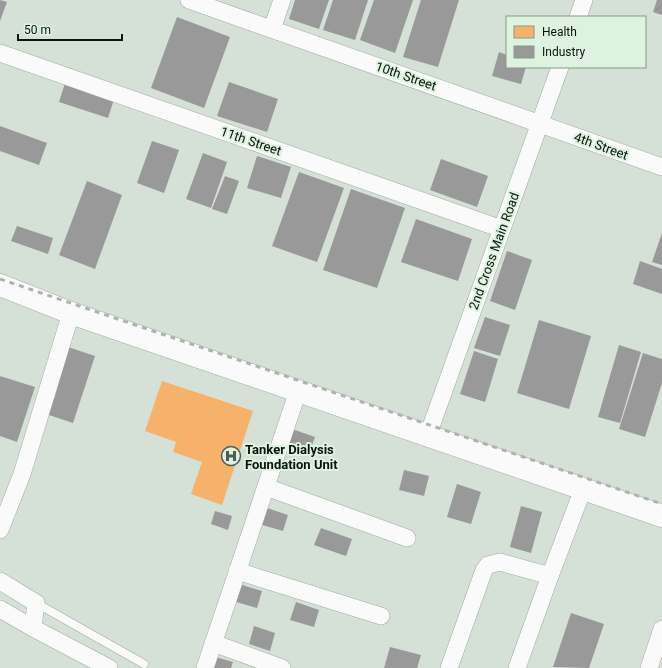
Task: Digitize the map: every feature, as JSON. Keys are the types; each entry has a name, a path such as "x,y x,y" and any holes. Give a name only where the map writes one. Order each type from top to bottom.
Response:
{"street":[{"name":"10th Street","path":"189,0 540,124"},
{"path":"272,29 282,0"},
{"path":"578,16 584,0"},
{"name":"11th Street","path":"0,53 502,229"},
{"name":"2nd Cross Main Road","path":"428,435 560,68"},
{"name":"4th Street","path":"540,124 662,167"},
{"path":"0,285 71,313 662,516"},
{"path":"0,530 22,474 71,313"},
{"path":"205,668 298,391"},
{"path":"266,487 407,538"},
{"path":"517,668 583,489"},
{"path":"449,668 484,570 488,565 500,562 550,576"},
{"path":"237,571 380,616"},
{"path":"0,581 36,603 33,628"},
{"path":"0,609 109,668"},
{"path":"649,668 662,628"},
{"path":"213,643 282,668"}],"lane":[{"path":"36,603 144,664"}],"building: Health":[{"path":"162,381 253,411 222,505 191,494 202,462 173,452 176,442 145,431"}],"building: Industry":[{"path":"0,0 7,2 0,21"},
{"path":"295,0 329,0 319,29 289,19"},
{"path":"333,0 368,0 355,40 323,30"},
{"path":"374,0 413,0 395,53 360,40"},
{"path":"421,0 459,0 438,67 403,57"},
{"path":"657,0 662,0 662,15 653,12"},
{"path":"177,17 230,37 204,108 151,88"},
{"path":"499,52 506,55 506,68 526,68 521,84 492,76"},
{"path":"66,80 115,96 108,118 59,102"},
{"path":"229,82 278,99 267,132 217,116"},
{"path":"0,126 47,143 39,165 0,151"},
{"path":"152,141 179,150 164,193 137,183"},
{"path":"203,153 227,162 211,208 186,199"},
{"path":"257,156 291,167 281,198 247,188"},
{"path":"441,159 488,176 477,207 430,190"},
{"path":"299,172 344,188 317,262 272,246"},
{"path":"225,176 239,181 227,214 212,209"},
{"path":"87,181 122,195 95,269 59,255"},
{"path":"351,189 405,208 377,288 323,270"},
{"path":"416,219 472,239 458,281 401,262"},
{"path":"17,226 53,238 48,254 11,241"},
{"path":"662,233 662,265 652,262"},
{"path":"507,251 532,260 515,310 490,301"},
{"path":"640,261 662,269 662,294 633,284"},
{"path":"485,317 510,325 500,356 474,348"},
{"path":"539,320 591,336 569,409 517,393"},
{"path":"619,345 641,352 620,423 598,417"},
{"path":"65,346 95,356 73,423 43,413"},
{"path":"474,351 498,359 485,402 460,394"},
{"path":"643,353 662,359 662,383 645,437 619,429"},
{"path":"0,376 35,387 17,442 0,436"},
{"path":"292,429 315,437 308,456 285,448"},
{"path":"404,470 429,476 424,496 399,490"},
{"path":"457,484 481,492 471,524 447,517"},
{"path":"521,506 542,512 531,553 510,547"},
{"path":"264,507 288,515 283,531 259,524"},
{"path":"215,511 232,516 228,530 211,524"},
{"path":"321,528 352,539 346,556 314,545"},
{"path":"239,584 262,591 257,608 233,601"},
{"path":"296,602 319,610 314,627 290,620"},
{"path":"571,613 604,624 589,668 553,667"},
{"path":"254,626 275,633 270,651 249,644"},
{"path":"390,647 421,655 417,668 384,668"},
{"path":"212,656 233,662 231,668 209,668"}],"railway":[{"path":"0,279 662,504"}],"place":[{"name":"Tanker Dialysis Foundation Unit","path":"231,456"}]}
